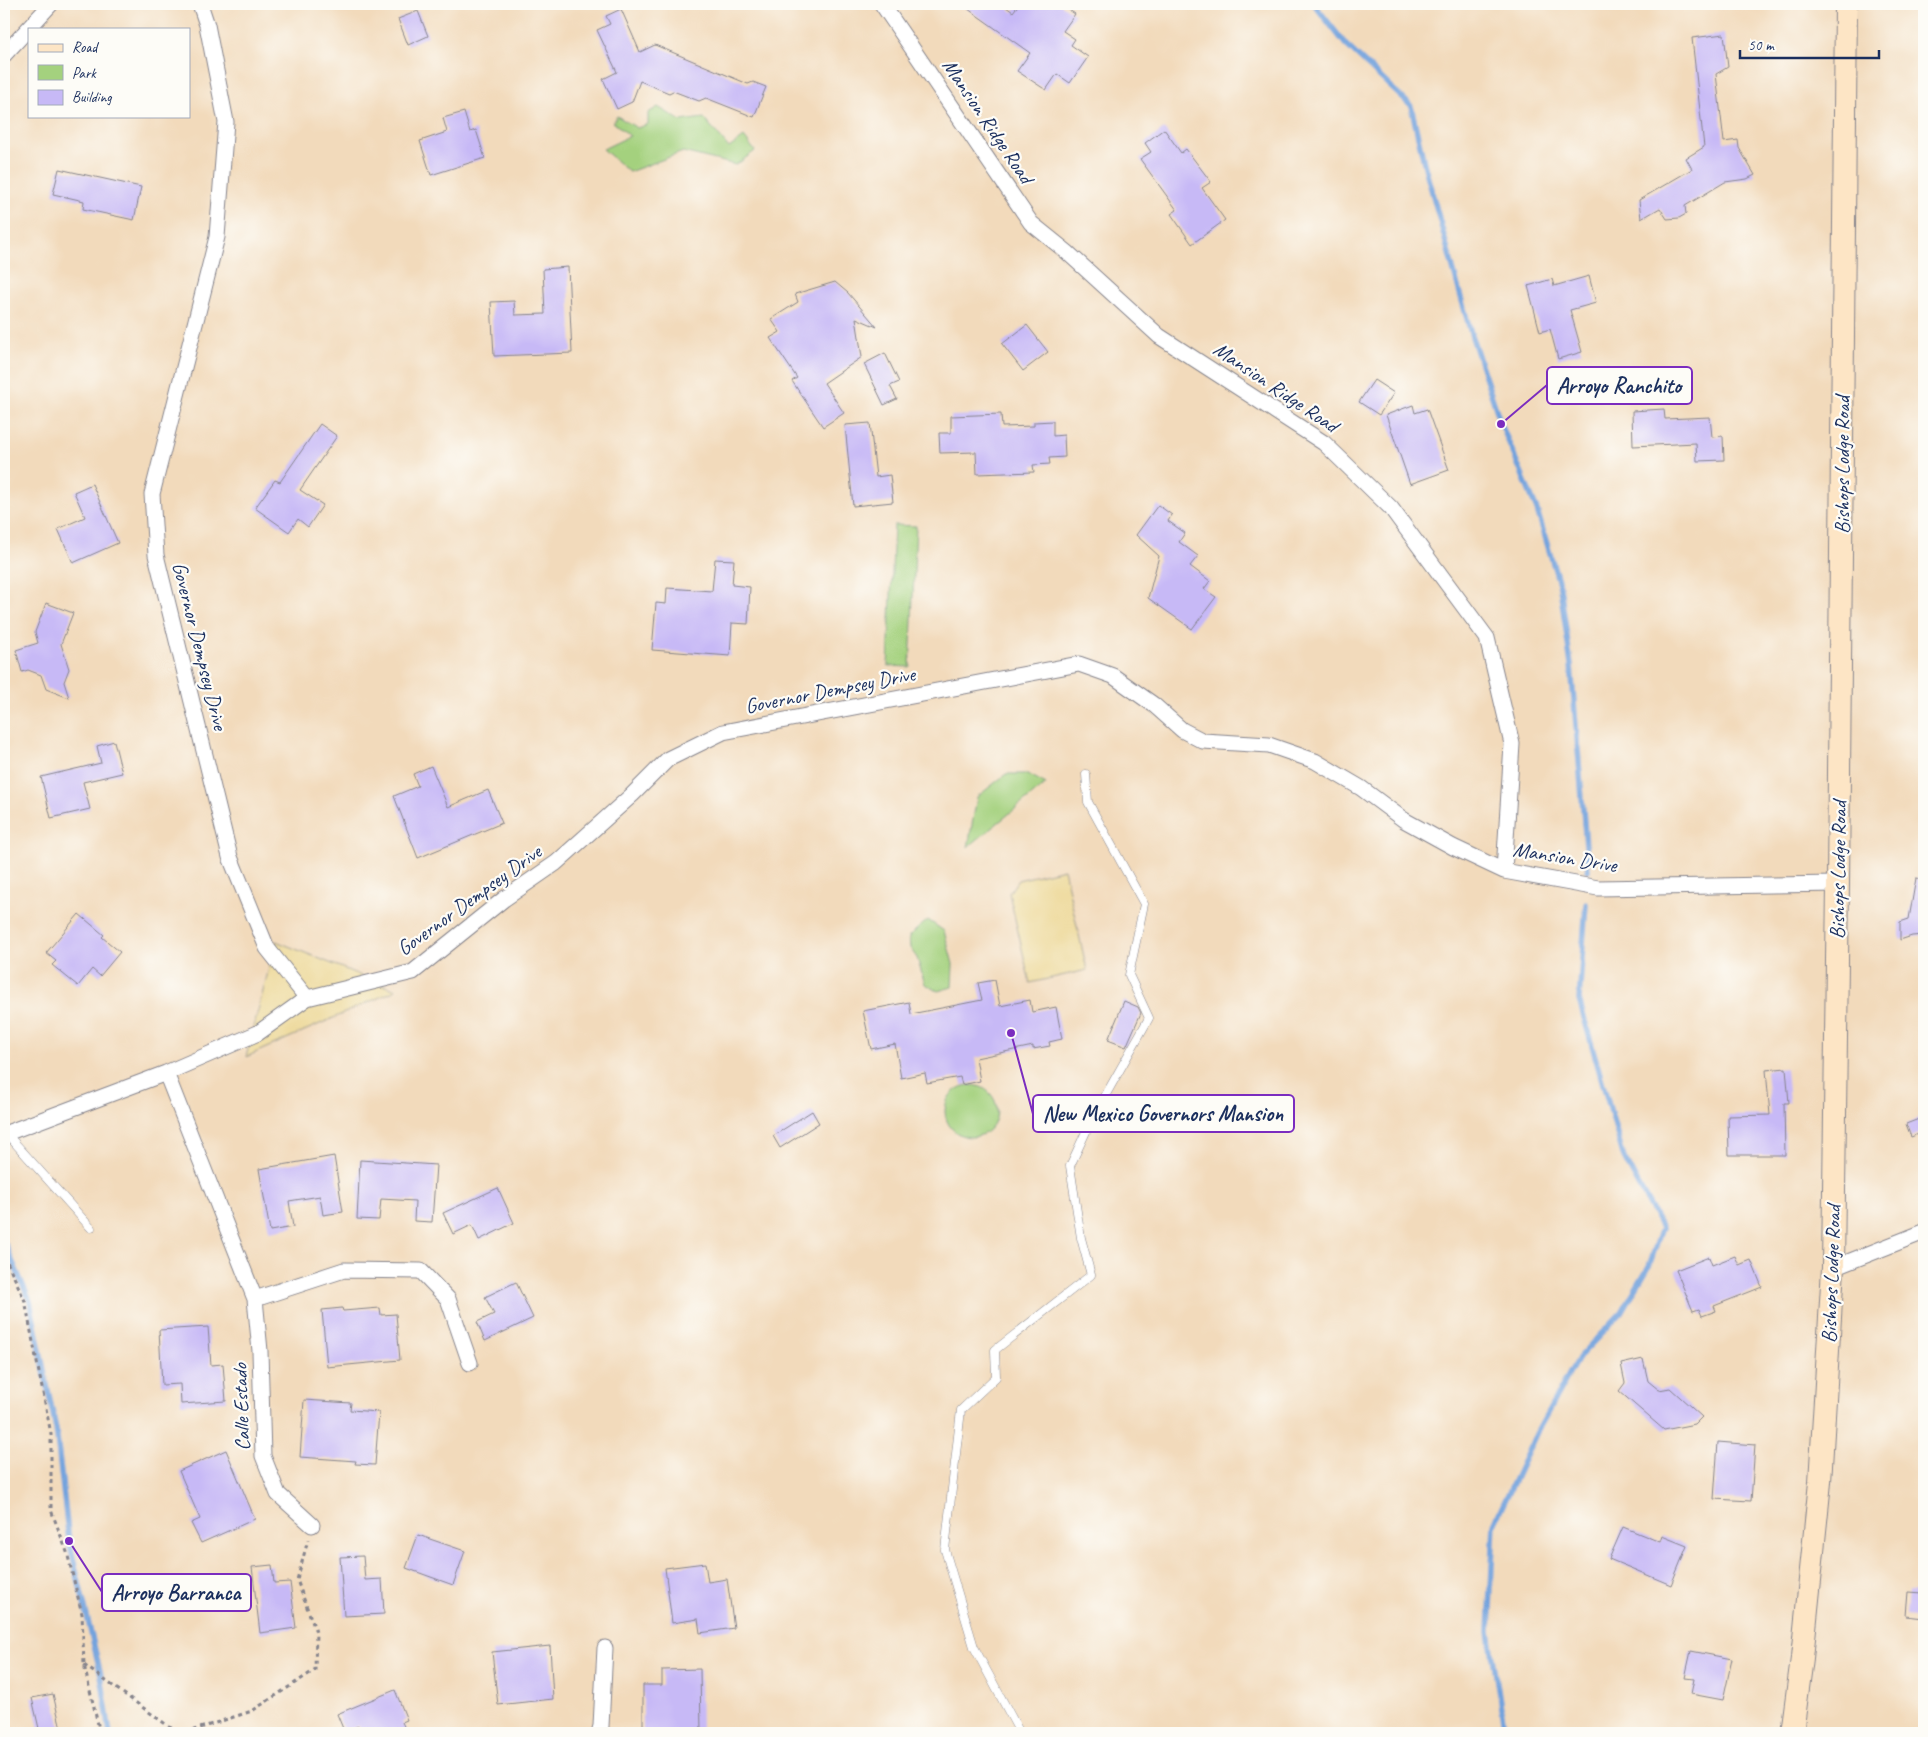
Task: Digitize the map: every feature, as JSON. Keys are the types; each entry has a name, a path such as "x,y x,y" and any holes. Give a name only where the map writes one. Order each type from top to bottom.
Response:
{"street":[{"path":"29,28 51,4"},
{"name":"Governor Dempsey Drive","path":"200,4 207,25 226,122 217,236 152,494 156,555 230,857 267,948 307,998 413,972 504,899 556,863 632,795 668,758 723,732 1079,664 1113,676 1154,705 1182,730 1203,741 1269,745 1315,760"},
{"name":"Mansion Ridge Road","path":"882,4 1031,223 1067,252 1159,336 1324,443 1391,508 1487,638 1512,744 1504,871"},
{"name":"Bishops Lodge Road","path":"1792,1733 1802,1658 1820,1482 1832,1268 1838,884 1846,4"},
{"path":"4,55 28,29"},
{"name":"Mansion Drive","path":"1315,760 1361,788 1404,820 1453,847 1504,871 1598,888 1838,884"},
{"path":"5,1134 166,1073 258,1033 307,998"},
{"name":"Calle Estado","path":"166,1073 255,1299 260,1351 262,1456 278,1494 312,1525"},
{"path":"1832,1268 1924,1232"},
{"path":"255,1299 344,1270 421,1271 448,1299 470,1363"},
{"path":"599,1733 601,1726 605,1648"}],"lane":[{"path":"1020,1733 974,1647 945,1550 961,1410 996,1377 995,1350 1091,1275 1081,1238 1070,1166 1091,1121 1149,1018 1129,975 1144,904 1088,802 1086,774"},
{"path":"5,1134 91,1228"}],"path":[{"path":"4,1255 26,1301 51,1434 51,1510 67,1552 82,1614 84,1665 100,1733"},
{"path":"184,1733 252,1711 315,1670 316,1632 297,1580 312,1525"},
{"path":"84,1665 178,1733"}],"green space":[{"path":"658,107 681,121 704,118 729,148 744,137 755,151 736,165 683,152 629,172 603,149 630,136 613,122 617,116 637,128 648,124 648,113"},
{"path":"894,525 916,526 910,667 888,666"},
{"path":"1006,774 1028,774 1046,784 968,847 977,797"},
{"path":"928,920 944,931 953,964 952,987 938,991 925,984 917,958 910,948 909,936"},
{"path":"971,1085 985,1089 993,1097 997,1111 993,1125 985,1133 971,1137 957,1133 949,1125 945,1111 949,1097 957,1089"}],"sand":[{"path":"1064,869 1087,970 1030,983 1009,893 1018,880"},
{"path":"276,941 396,990 246,1057"}],"building":[{"path":"961,4 1002,4 1013,12 1019,4 1060,4 1075,14 1063,31 1075,39 1071,45 1088,57 1070,83 1057,74 1046,90 1017,71 1030,53"},
{"path":"621,9 640,52 655,45 748,84 753,82 766,87 754,117 706,98 699,101 673,91 669,93 640,81 632,102 617,109 603,79 617,72 597,30 610,24 606,16"},
{"path":"418,11 428,36 408,45 398,19"},
{"path":"1724,34 1728,67 1716,74 1724,142 1738,140 1739,148 1755,175 1747,179 1725,182 1685,206 1686,214 1679,218 1667,219 1660,208 1641,219 1639,200 1692,169 1686,158 1704,147 1692,38"},
{"path":"464,112 470,132 476,130 485,158 431,175 420,141 447,132 443,118"},
{"path":"1164,129 1181,153 1186,149 1211,182 1202,188 1225,220 1192,244 1171,214 1177,210 1140,159 1151,152 1145,143"},
{"path":"59,169 141,187 134,220 83,209 84,201 53,194"},
{"path":"568,267 572,353 494,356 491,302 514,301 515,315 545,314 543,269"},
{"path":"1589,276 1596,303 1570,310 1582,352 1558,359 1550,329 1540,332 1528,286 1552,279 1554,286"},
{"path":"835,282 848,293 877,327 856,318 862,357 824,383 844,413 823,427 792,381 797,378 770,338 780,332 771,319 798,302 795,294"},
{"path":"1027,325 1048,352 1023,371 1002,344"},
{"path":"885,353 899,382 890,386 897,399 884,405 864,364"},
{"path":"1374,380 1394,393 1379,415 1359,402"},
{"path":"1413,405 1415,413 1427,409 1449,470 1410,484 1386,415"},
{"path":"1664,409 1665,419 1710,417 1712,437 1723,436 1724,460 1697,461 1696,443 1633,446 1632,411"},
{"path":"1001,414 1002,427 1034,426 1034,422 1053,421 1053,436 1064,435 1065,457 1049,458 1050,464 1033,465 1034,472 977,474 976,452 940,453 939,433 951,433 951,416"},
{"path":"870,423 876,477 890,475 893,502 853,506 845,425"},
{"path":"320,424 337,436 300,490 323,505 308,527 298,519 289,532 255,508 275,480 280,482"},
{"path":"92,484 118,543 73,563 58,529 85,517 74,492"},
{"path":"1158,505 1172,515 1168,521 1185,533 1179,542 1198,556 1190,566 1210,581 1204,589 1216,597 1192,629 1148,598 1159,556 1136,535"},
{"path":"715,559 734,560 732,585 750,587 748,624 732,623 730,656 652,650 656,603 666,604 667,588 712,591"},
{"path":"46,603 73,613 61,644 69,669 64,682 69,698 46,689 41,675 28,670 22,672 16,650 38,643 35,632"},
{"path":"114,741 122,773 83,782 90,809 51,818 41,777 101,763 97,746"},
{"path":"431,766 448,807 488,790 502,823 418,858 394,796 418,786 413,774"},
{"path":"1916,878 1924,879 1924,935 1900,940 1900,922 1909,919"},
{"path":"79,914 104,935 102,937 120,952 100,976 92,969 78,986 52,965 56,961 46,953"},
{"path":"995,980 1000,1006 1030,1000 1032,1012 1056,1007 1062,1039 1049,1042 1050,1046 1033,1049 1033,1046 976,1058 980,1081 962,1085 960,1077 927,1083 925,1073 901,1078 895,1044 871,1049 863,1011 909,1002 911,1014 982,1000 978,983"},
{"path":"1124,1001 1138,1007 1141,1013 1126,1047 1108,1040"},
{"path":"1786,1068 1789,1103 1784,1103 1785,1155 1729,1155 1728,1116 1770,1115 1766,1070"},
{"path":"812,1111 819,1123 780,1148 773,1136"},
{"path":"1924,1117 1924,1132 1911,1137 1906,1124"},
{"path":"334,1156 343,1212 323,1215 320,1196 289,1201 293,1227 270,1231 259,1169"},
{"path":"360,1160 436,1165 432,1222 414,1221 415,1201 381,1199 379,1220 357,1219"},
{"path":"498,1188 514,1223 479,1240 472,1225 453,1234 443,1213"},
{"path":"1735,1256 1739,1265 1751,1260 1762,1287 1714,1306 1716,1311 1702,1316 1699,1309 1693,1311 1676,1270 1709,1257 1712,1265"},
{"path":"516,1282 533,1318 485,1341 477,1322 494,1314 485,1297"},
{"path":"342,1308 343,1311 380,1308 381,1315 396,1314 400,1360 327,1367 322,1310"},
{"path":"208,1327 211,1365 223,1364 226,1401 181,1404 180,1384 162,1385 159,1330"},
{"path":"1643,1359 1648,1381 1659,1390 1670,1388 1702,1417 1695,1424 1664,1430 1619,1391 1625,1383 1621,1364"},
{"path":"304,1400 351,1403 350,1410 379,1412 375,1465 355,1464 356,1461 300,1457"},
{"path":"1718,1442 1755,1445 1751,1501 1714,1499"},
{"path":"226,1450 255,1519 201,1543 191,1523 200,1519 179,1471"},
{"path":"1623,1527 1660,1542 1662,1536 1687,1546 1671,1585 1609,1559"},
{"path":"418,1535 465,1551 453,1585 406,1568"},
{"path":"363,1556 365,1580 382,1579 384,1614 344,1616 340,1557"},
{"path":"705,1563 708,1582 727,1579 734,1628 700,1633 698,1619 672,1623 665,1568"},
{"path":"272,1565 274,1583 290,1582 296,1628 260,1633 252,1567"},
{"path":"1908,1592 1924,1593 1924,1618 1906,1616"},
{"path":"550,1646 553,1699 498,1705 492,1652"},
{"path":"1691,1651 1732,1659 1723,1700 1691,1694 1694,1679 1685,1678"},
{"path":"700,1669 701,1733 643,1733 643,1685 662,1685 662,1670"},
{"path":"395,1690 407,1720 402,1722 407,1733 362,1733 359,1726 344,1731 337,1714"},
{"path":"53,1694 62,1733 40,1733 32,1698"}],"waterway":[{"path":"1314,4 1346,45 1411,106 1425,167 1472,337 1501,424 1537,510 1560,587 1571,665 1588,870"},
{"path":"1505,1733 1489,1632 1494,1524 1537,1432 1578,1358 1622,1312 1649,1266 1662,1228 1624,1158 1579,1000 1586,904"},
{"path":"4,1242 30,1301 56,1429 69,1541 101,1675 110,1733"}],"place":[{"name":"Arroyo Ranchito","path":"1501,424"},
{"name":"New Mexico Governors Mansion","path":"1011,1033"},
{"name":"Arroyo Barranca","path":"69,1541"}]}
